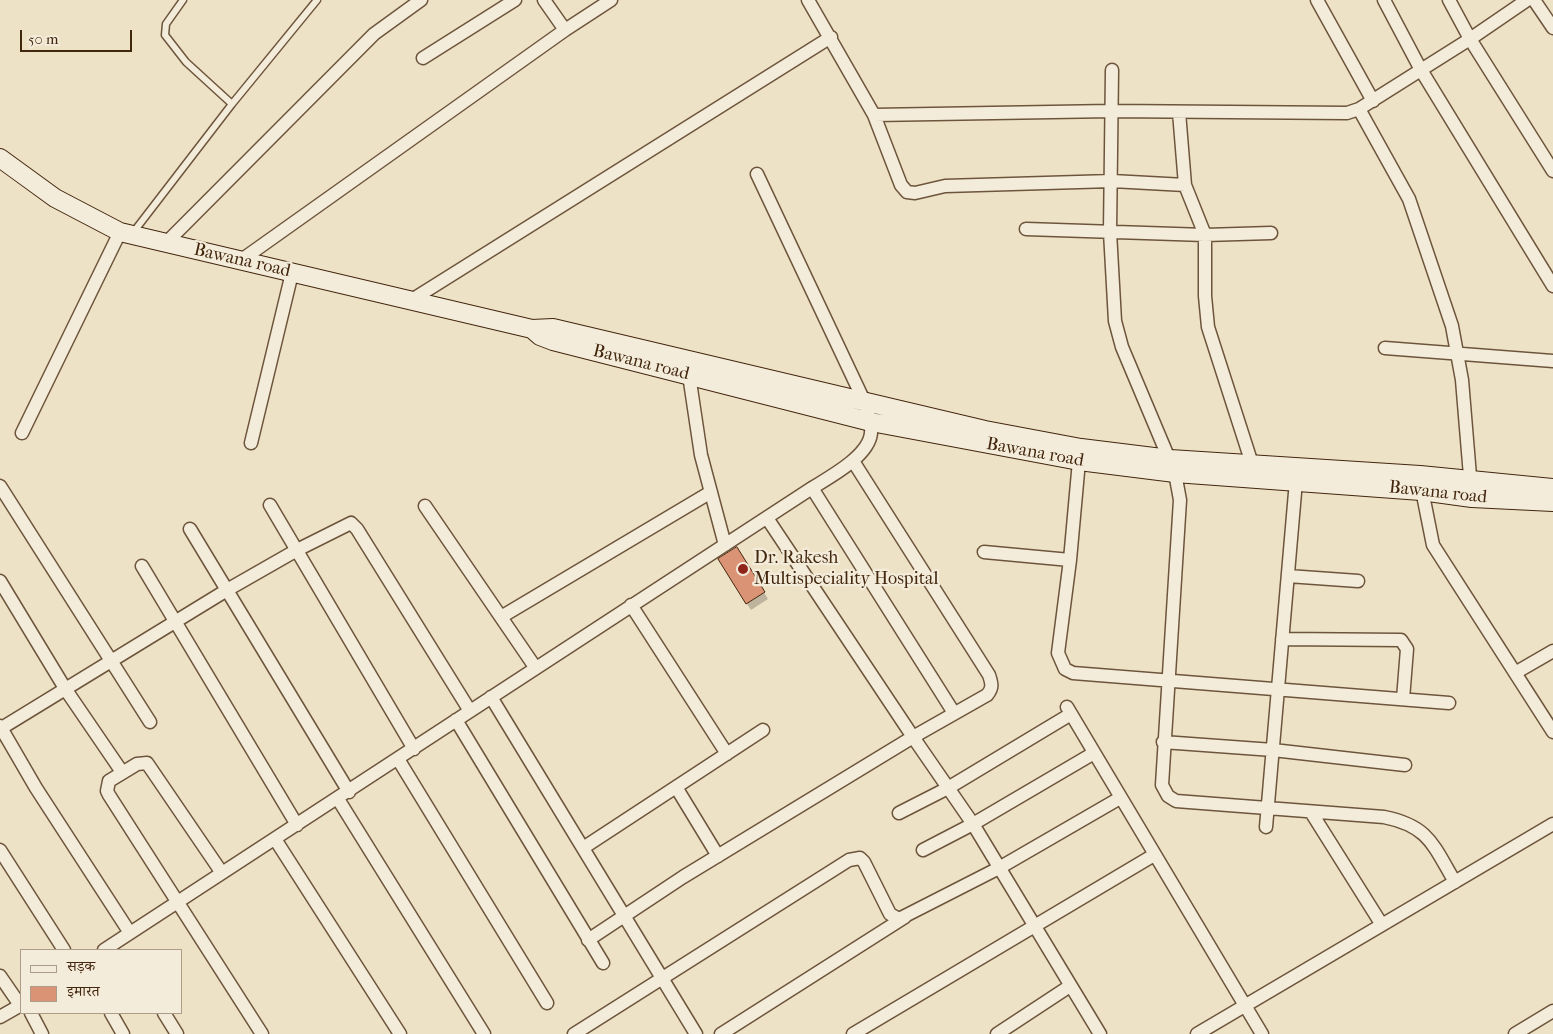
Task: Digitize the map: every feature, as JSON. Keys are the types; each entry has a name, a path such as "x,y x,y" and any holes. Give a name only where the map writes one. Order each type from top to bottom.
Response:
{"street":[{"path":"166,243 374,34 421,0"},
{"path":"423,58 515,0"},
{"path":"544,0 565,30"},
{"path":"240,260 565,30 611,0"},
{"path":"808,0 874,115 901,185 907,192 915,193 945,186 1112,181 1185,186"},
{"path":"1317,0 1373,100"},
{"path":"1384,0 1421,70 1553,286"},
{"path":"1449,0 1470,39 1553,171"},
{"path":"874,115 1111,111 1335,113 1359,109 1470,39 1527,0"},
{"path":"1534,0 1553,28"},
{"path":"410,301 831,38"},
{"path":"1112,70 1110,232 1114,313 1118,334 1172,466 1180,500 1163,742 1162,785 1168,796 1176,802 1384,817 1404,821 1431,840 1455,882"},
{"path":"1359,109 1401,181 1409,199 1452,326 1458,355 1472,498"},
{"path":"1179,112 1185,186 1205,235 1205,296 1208,327 1254,472"},
{"name":"Bawana road","path":"0,158 55,198 125,233 410,301 532,328 554,328 865,403 919,423 1078,461 1420,483 1472,498 1552,499"},
{"path":"108,949 122,946 130,933 853,461 866,446 871,435 871,422 865,403 757,174"},
{"path":"1026,229 1205,235 1271,233"},
{"path":"22,433 125,233"},
{"path":"251,443 292,273"},
{"name":"Bawana road","path":"532,328 540,336 553,341 871,422 919,423 985,430 1172,466"},
{"path":"1385,348 1553,361"},
{"path":"689,375 701,454 725,545"},
{"path":"588,940 718,856 991,690 989,675 853,461"},
{"path":"1078,461 1070,560 1058,653 1065,669 1073,672 1449,703"},
{"name":"Bawana road","path":"1254,472 1296,481 1420,483 1470,480 1552,499"},
{"path":"1266,827 1296,481"},
{"path":"1420,483 1433,545 1553,732"},
{"path":"0,486 150,722"},
{"path":"812,488 954,713"},
{"path":"501,617 711,492"},
{"path":"270,505 414,748"},
{"path":"425,506 535,667"},
{"path":"767,518 973,824 1100,1034"},
{"path":"130,933 36,788 0,728 66,690 227,590 296,550 347,524 354,525 470,711"},
{"path":"190,529 227,590 343,795 484,1034"},
{"path":"984,552 1070,560"},
{"path":"142,566 297,824"},
{"path":"1288,576 1358,581"},
{"path":"0,581 66,690 122,772"},
{"path":"632,605 727,754"},
{"path":"1282,639 1401,640 1407,649 1402,699"},
{"path":"1515,673 1553,650"},
{"path":"492,697 696,1034"},
{"path":"899,813 948,788 1069,711 1262,1034"},
{"path":"456,720 602,963"},
{"path":"583,848 763,730"},
{"path":"1163,742 1273,750 1405,765"},
{"path":"923,850 973,824 1094,752"},
{"path":"398,759 547,1003"},
{"path":"222,873 147,763 137,764 110,781 107,790 262,1034"},
{"path":"676,787 718,856"},
{"path":"721,1034 905,917 999,868 1120,798"},
{"path":"1311,812 1382,924"},
{"path":"1197,1034 1553,824"},
{"path":"275,838 400,1034"},
{"path":"0,850 63,949"},
{"path":"853,1034 1154,855"},
{"path":"574,1034 854,857 860,858 864,862 890,914 899,919 905,917"},
{"path":"0,976 20,1004"},
{"path":"1005,1032 1070,986"},
{"path":"0,1017 20,1006"},
{"path":"1515,1034 1553,1011"},
{"path":"32,1014 42,1034"},
{"path":"112,1014 124,1034"},
{"path":"165,1014 177,1034"}],"lane":[{"path":"183,0 169,19 165,35 186,62 232,104"},
{"path":"125,233 317,0"}],"building":[{"path":"737,547 765,592 746,604 718,559"}],"place":[{"name":"Dr. Rakesh Multispeciality Hospital","path":"743,569"}]}
